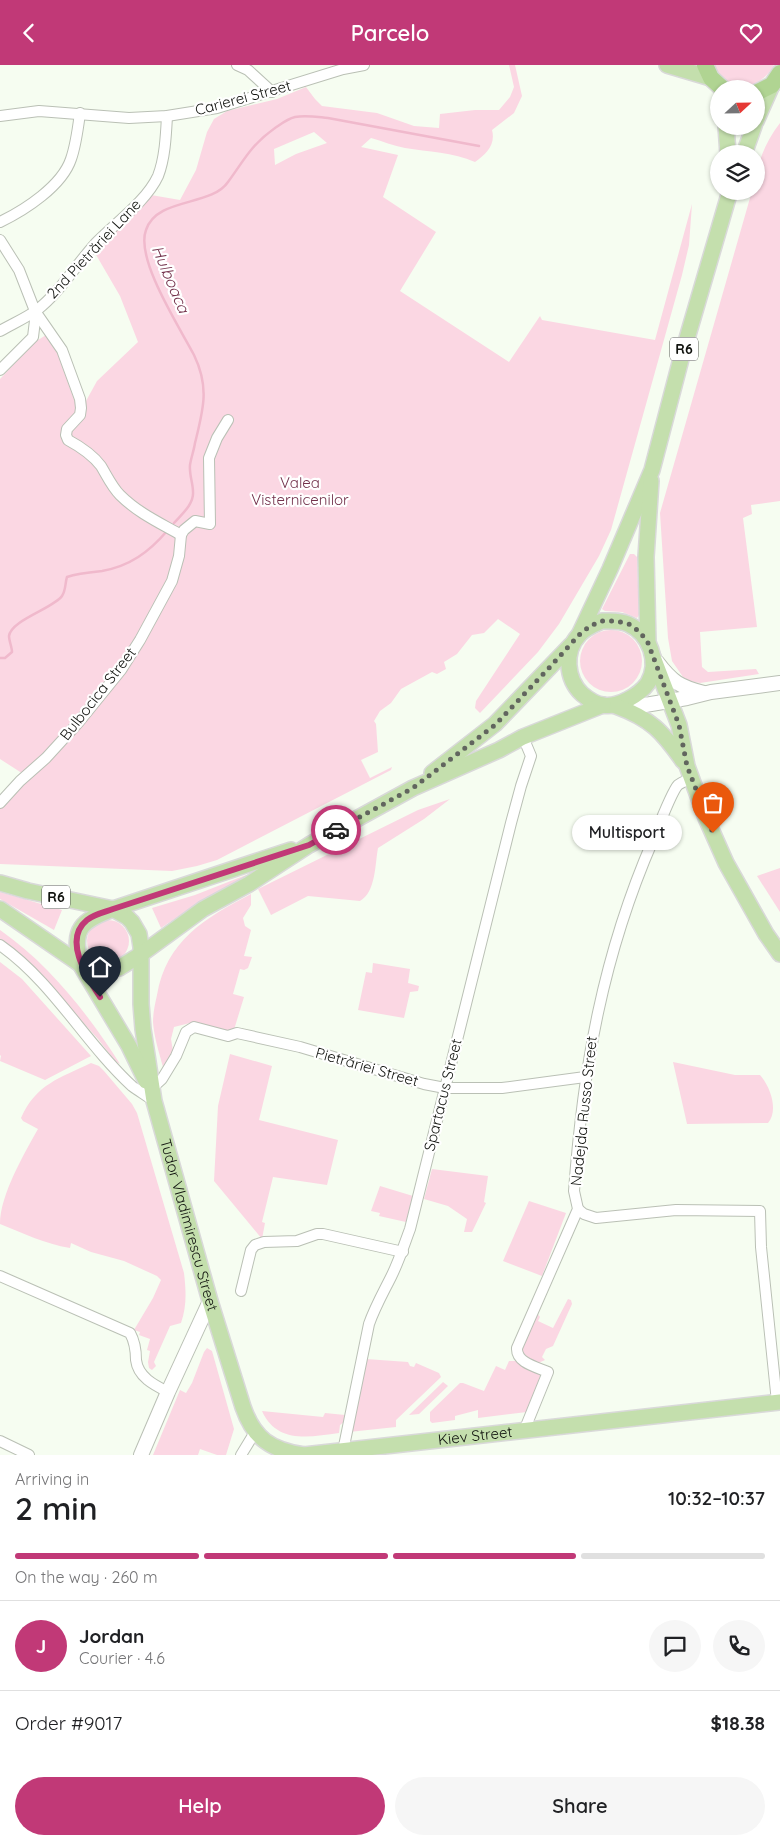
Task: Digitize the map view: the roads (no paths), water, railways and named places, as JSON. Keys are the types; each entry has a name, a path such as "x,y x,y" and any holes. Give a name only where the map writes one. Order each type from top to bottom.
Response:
{"highway":[{"path":"765,87 777,79"}],"main road":[{"path":"667,65 712,80"},
{"path":"765,103 777,79"},
{"name":"R6","path":"610,706 589,700 577,689 570,676 568,660 576,639 610,569 652,469 725,200"},
{"name":"R6","path":"651,650 646,557 652,469"},
{"path":"413,788 495,725 576,639 590,626 602,621 616,621 629,624 640,632 675,682 685,688 705,693"},
{"path":"651,650 679,725 689,772 706,818 726,863 766,934 780,954"},
{"path":"610,706 634,696 648,681 652,670 651,650"},
{"path":"610,706 645,705 705,693 780,683"},
{"path":"679,725 680,712 686,703 705,693"},
{"path":"610,706 638,715 661,731 689,772"},
{"name":"R6","path":"0,909 80,964 112,970 125,966 197,913 249,884 309,845 413,788 523,737 610,706"},
{"name":"R6","path":"80,964 78,938 84,923 92,917 309,845"},
{"name":"R6","path":"0,883 28,891 113,909"},
{"path":"113,909 126,917 136,928 140,940 140,955"},
{"name":"Tudor Vladimirescu Street","path":"140,955 142,1021 153,1095 210,1301 141,1455"},
{"name":"Tudor Vladimirescu Street","path":"80,964 129,1046 153,1095"},
{"name":"Kiev Street","path":"210,1301 247,1419 255,1432 267,1443 287,1452 304,1455 778,1402"}],"street":[{"path":"236,65 248,71 272,92"},
{"name":"Carierei Street","path":"0,116 39,111 129,118 167,116 217,108 343,69 364,65"},
{"path":"0,222 36,199 60,180 71,159 80,113"},
{"name":"2nd Pietrăriei Lane","path":"0,370 33,337 36,311 65,282 95,245 148,191 158,176 166,134 167,116"},
{"path":"0,240 19,270 36,311 62,350 80,399 80,415 67,429 66,435 68,440 76,443 93,457 112,486 130,503 149,518 181,535 195,521 210,524 210,458 217,438 228,420"},
{"path":"0,331 36,311"},
{"name":"Bulbocica Street","path":"0,803 20,781 46,758 78,723 121,670 140,640 172,581 179,557 181,535"},
{"name":"Spartacus Street","path":"343,1451 369,1324 376,1304 402,1251 511,823 531,756 523,737"},
{"name":"Nadejda Russo Street","path":"578,1209 574,1191 586,1077 601,995 612,950 644,860 677,786 689,772"},
{"path":"0,945 19,960 45,986 133,1086 153,1095"},
{"name":"Pietrăriei Street","path":"153,1095 188,1029 199,1027 228,1036 240,1034 300,1047 445,1088 502,1088 586,1077"},
{"path":"524,1431 548,1372 521,1360 517,1355 517,1349 578,1209 584,1214 596,1218 676,1210 760,1211 761,1247 778,1402"},
{"path":"241,1291 251,1250 258,1243 284,1243 323,1234 402,1251"},
{"path":"0,1276 130,1333 134,1339 139,1371 144,1377 168,1392"},
{"path":"241,1455 255,1432"},
{"path":"0,1441 29,1455"}],"waterway":[{"name":"Hulboaca","path":"174,523 192,501 193,489 190,465 204,399 199,367 161,293 147,258 144,243 146,230 152,219 172,207 220,190 228,182 248,153 266,135 282,123 295,117 328,118 479,146"},
{"name":"Hulboaca","path":"0,658 5,658 12,652 9,636 12,630 25,619 58,601 65,589 67,577 112,569 130,562 146,552 167,531"}],"place":[{"name":"Multisport","path":"713,833"}],"park label":[{"name":"Valea Visternicenilor","path":"300,492"}]}
